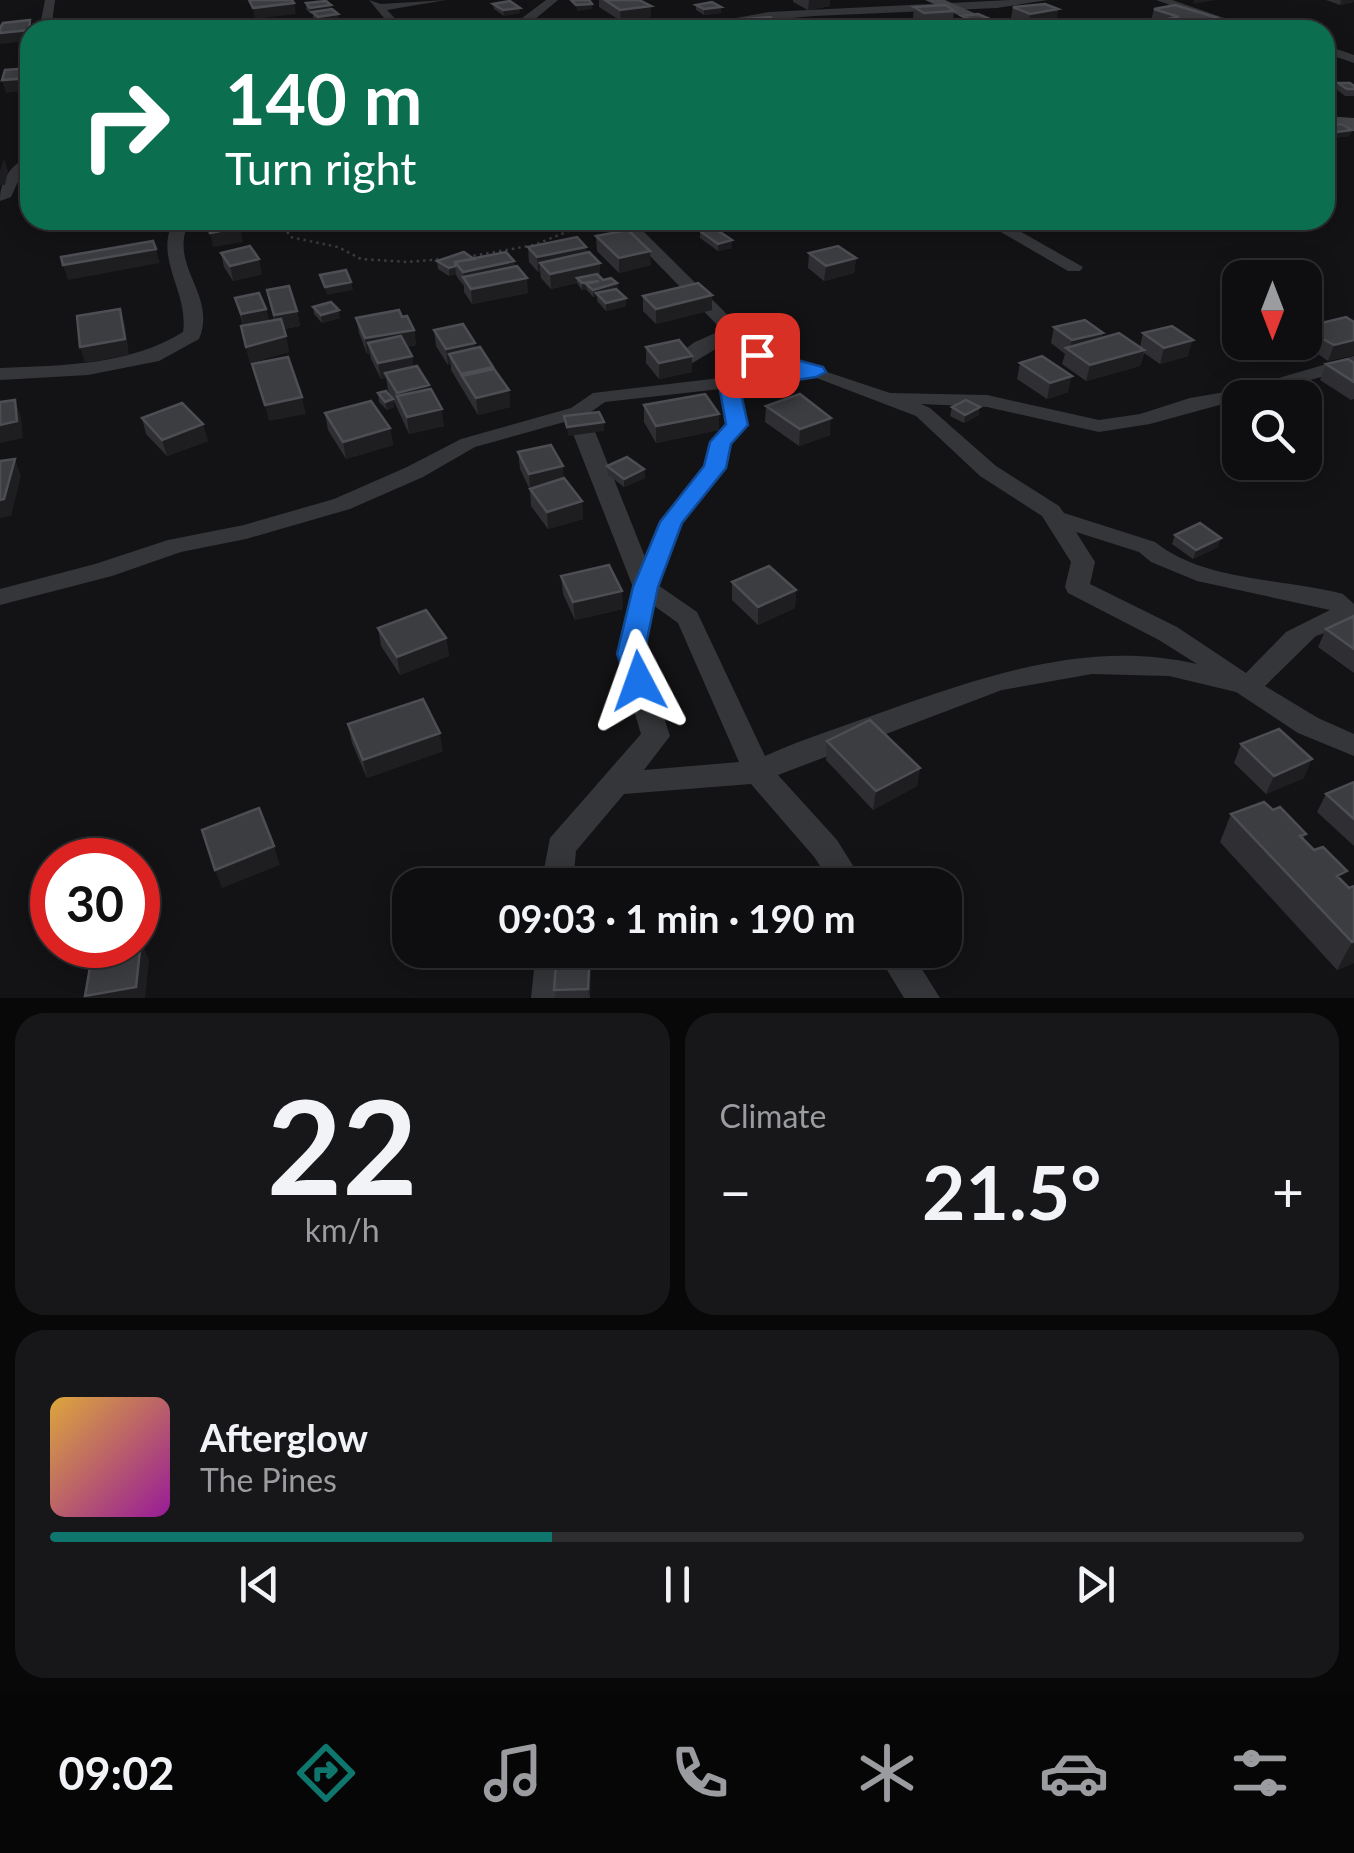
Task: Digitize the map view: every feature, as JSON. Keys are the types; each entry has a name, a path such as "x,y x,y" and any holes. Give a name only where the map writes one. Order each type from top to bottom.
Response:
{"main road":[{"path":"932,0 982,20"}],"street":[{"path":"375,4 441,0"},
{"path":"526,20 552,0"},
{"path":"752,20 825,10 959,10 1042,0"},
{"path":"1161,0 1222,20"},
{"path":"3,197 20,168"},
{"path":"0,374 88,369 159,355 192,335 194,308 173,259 178,230"},
{"path":"633,230 757,355 816,372 923,412 988,471 1059,520 1131,540 1159,557 1206,575 1334,600 1352,614"},
{"path":"1006,230 1074,267"},
{"path":"729,385 671,368 702,346 731,333"},
{"path":"888,398 925,396 987,401 1099,426 1114,425 1190,404 1239,396 1354,362"},
{"path":"0,598 176,545 246,532 342,504 415,472 468,442 578,412 600,397 816,372"},
{"path":"559,868 561,848 656,736 630,654 646,587 671,522 715,468 721,442 737,425 729,385"},
{"path":"578,412 646,587 688,618 758,772 838,868"},
{"path":"1059,520 1083,562 1078,587 1177,638 1320,735 1354,744"},
{"path":"1250,686 1296,635 1328,617 1352,614"},
{"path":"616,783 758,772 948,698 999,681 1044,672 1092,665 1154,666 1250,686"},
{"path":"548,998 550,968"},
{"path":"903,968 924,998"}],"path":[{"path":"286,230 290,237 362,258 408,262 444,259"},
{"path":"464,257 522,248 578,230"}],"building":[{"path":"249,0 292,0 294,3 253,8"},
{"path":"571,0 589,0 592,4 576,5"},
{"path":"605,0 639,0 651,6 620,10"},
{"path":"326,1 331,5 310,8 306,3"},
{"path":"510,1 520,8 503,10 493,4"},
{"path":"712,2 721,7 704,9 696,5"},
{"path":"1045,4 1058,9 1030,14 1013,7"},
{"path":"946,5 954,11 924,13 914,7"},
{"path":"1175,5 1218,18 1162,20 1179,17 1154,9"},
{"path":"332,9 338,14 318,17 312,12"},
{"path":"978,14 992,20 970,20 962,16"},
{"path":"20,21 20,31 0,33 3,23"},
{"path":"20,69 20,79 2,80 5,70"},
{"path":"1338,83 1350,83 1354,89 1347,89"},
{"path":"1341,124 1352,130 1337,132 1335,125"},
{"path":"628,230 650,251 619,258 596,236"},
{"path":"717,230 732,240 718,244 700,231"},
{"path":"577,237 586,247 537,257 528,247"},
{"path":"153,241 156,249 63,265 61,257"},
{"path":"250,246 259,259 230,266 221,253"},
{"path":"838,246 856,258 826,266 809,253"},
{"path":"464,252 474,259 455,262 449,268 437,261"},
{"path":"506,252 514,261 463,272 455,262"},
{"path":"589,252 600,263 550,274 540,263"},
{"path":"517,266 527,278 471,289 463,277"},
{"path":"346,270 351,282 325,287 320,275"},
{"path":"597,274 603,280 611,278 617,283 593,290 586,284 599,281 582,283 577,278"},
{"path":"698,283 712,295 656,309 643,296"},
{"path":"289,286 297,311 274,315 267,290"},
{"path":"616,289 626,298 606,303 596,293"},
{"path":"259,293 266,309 241,314 235,298"},
{"path":"331,302 339,310 321,315 313,307"},
{"path":"120,309 125,339 80,347 77,316"},
{"path":"399,310 414,330 365,338 356,318"},
{"path":"1346,317 1354,322 1354,340 1334,345 1322,339 1322,323"},
{"path":"281,319 286,336 246,347 241,326"},
{"path":"1085,320 1103,333 1072,340 1054,327"},
{"path":"463,324 475,343 446,349 434,330"},
{"path":"1172,326 1193,340 1164,348 1143,333"},
{"path":"1119,333 1144,350 1090,365 1066,348"},
{"path":"401,336 412,356 378,363 368,343"},
{"path":"679,340 692,356 659,363 646,347"},
{"path":"480,347 493,367 461,374 449,354"},
{"path":"1042,356 1072,376 1050,383 1020,363"},
{"path":"288,357 302,397 265,405 252,364"},
{"path":"1348,359 1354,363 1354,382 1326,364"},
{"path":"417,366 429,385 397,393 385,373"},
{"path":"494,369 509,390 476,398 462,376"},
{"path":"431,389 442,409 407,417 397,396"},
{"path":"386,391 393,399 385,402 378,393"},
{"path":"705,394 719,414 656,426 644,405"},
{"path":"800,394 831,418 800,429 766,406"},
{"path":"15,400 17,421 0,425 0,402"},
{"path":"966,400 980,407 965,415 952,407"},
{"path":"371,401 390,428 343,442 325,413"},
{"path":"182,403 203,424 162,440 142,418"},
{"path":"599,412 604,422 567,427 564,416"},
{"path":"551,445 563,466 529,474 518,452"},
{"path":"627,457 644,469 624,479 607,466"},
{"path":"15,459 4,499 0,500 0,461"},
{"path":"564,478 582,501 547,512 530,489"},
{"path":"1200,523 1221,538 1196,550 1175,535"},
{"path":"609,565 622,591 573,602 561,576"},
{"path":"769,566 796,590 758,607 732,582"},
{"path":"426,610 446,638 397,657 378,628"},
{"path":"1354,616 1354,649 1326,629"},
{"path":"423,699 440,733 363,760 348,724"},
{"path":"870,720 920,768 876,791 827,741"},
{"path":"1279,729 1312,759 1274,776 1241,744"},
{"path":"1354,782 1354,819 1326,794"},
{"path":"1264,802 1273,810 1280,807 1306,834 1300,836 1314,850 1323,847 1347,871 1337,876 1349,888 1354,886 1354,941 1231,814"},
{"path":"259,808 274,846 215,870 202,830"},
{"path":"90,968 138,968 136,987 85,996"},
{"path":"556,968 589,968 588,989 554,990"}],"route":[{"path":"639,681 630,654 646,587 671,522 715,468 721,442 737,425 729,385 816,372 757,355"}]}
